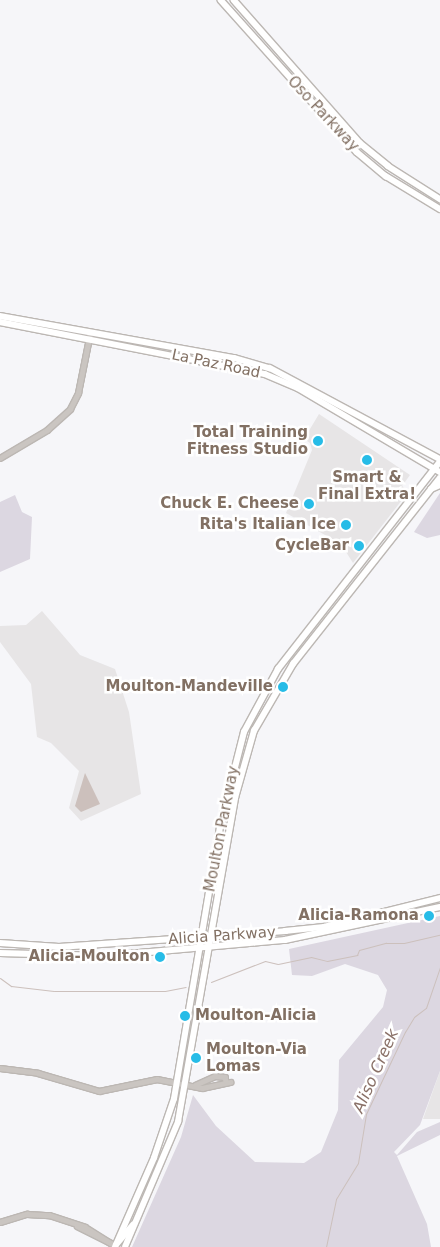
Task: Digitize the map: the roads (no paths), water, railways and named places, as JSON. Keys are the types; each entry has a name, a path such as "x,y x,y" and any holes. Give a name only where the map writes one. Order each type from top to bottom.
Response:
{"main road":[{"name":"Oso Parkway","path":"221,0 357,152 386,176 440,210"},
{"name":"Oso Parkway","path":"234,0 360,143 388,166 440,199"},
{"name":"La Paz Road","path":"0,316 265,374 304,392 437,470"},
{"name":"La Paz Road","path":"0,322 234,358 270,368 312,387 440,460"},
{"name":"Moulton Parkway","path":"116,1246 154,1158 177,1081 202,925 232,770 258,703 290,653 437,470 440,460"},
{"name":"Moulton Parkway","path":"125,1247 173,1137 186,1083 236,791 262,714 293,664 440,478"},
{"path":"431,489 440,485"},
{"name":"Alicia Parkway","path":"0,943 59,947 324,927 440,898"},
{"name":"Alicia Parkway","path":"0,953 61,957 199,949 318,936 440,907"},
{"path":"402,908 404,915"},
{"path":"184,938 202,925"},
{"path":"116,1246 136,1223"}],"street":[{"path":"0,458 47,430 70,409 78,393 90,336"},
{"path":"0,1068 38,1073 99,1091 117,1090 142,1080 177,1081 202,1088 228,1082"},
{"path":"0,1222 38,1213 110,1239 116,1246"}],"waterway":[{"path":"211,982 265,961 278,964 311,957 327,961 357,955 359,950 386,943 404,943 440,935"},
{"name":"Aliso Creek","path":"326,1247 336,1199 358,1163 366,1114 405,1032 414,1017 426,1008 440,967"},
{"path":"0,978 11,986 54,991 165,991 186,987"}],"place":[{"name":"Total Training Fitness Studio","path":"318,441"},
{"name":"Smart & Final Extra!","path":"367,460"},
{"name":"Chuck E. Cheese","path":"309,504"},
{"name":"Rita's Italian Ice","path":"346,525"},
{"name":"CycleBar","path":"359,546"},
{"name":"Moulton-Mandeville","path":"283,687"},
{"name":"Alicia-Ramona","path":"429,916"},
{"name":"Alicia-Moulton","path":"160,957"},
{"name":"Moulton-Alicia","path":"185,1016"},
{"name":"Moulton-Via Lomas","path":"196,1058"}]}
